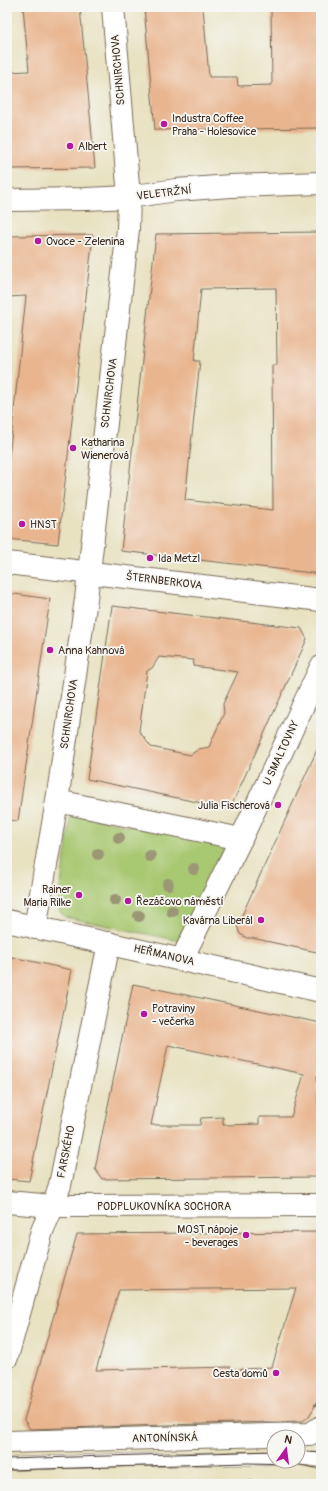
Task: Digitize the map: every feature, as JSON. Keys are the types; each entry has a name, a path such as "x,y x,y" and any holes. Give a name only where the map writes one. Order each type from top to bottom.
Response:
{"street":[{"name":"SCHNIRCHOVA","path":"57,801 89,572 128,229 129,197 113,7"},
{"name":"VELETRŽNÍ","path":"7,200 129,197 231,186 321,183"},
{"name":"ŠTERNBERKOVA","path":"7,563 321,600"},
{"name":"U SMALTOVNY","path":"241,838 321,667"},
{"path":"35,928 57,801 241,838 182,959"},
{"name":"HEŘMANOVA","path":"7,921 321,991"},
{"name":"FARSKÉHO","path":"7,1357 42,1231 60,1185 109,943"},
{"name":"PODPLUKOVNÍKA SOCHORA","path":"7,1202 53,1206 321,1205"},
{"name":"ANTONÍNSKÁ","path":"7,1442 310,1434 321,1427"}],"lane":[{"path":"7,1464 126,1460 266,1458"},
{"path":"306,1459 318,1460"}],"path":[{"path":"244,1484 248,1481 263,1484"}],"green space":[{"path":"71,814 222,844 223,851 187,936 180,940 175,940 65,917 62,915 58,905"}],"building":[{"path":"23,7 80,7 95,168 7,169 7,72 29,71"},
{"path":"144,7 203,7 209,77 237,77 238,86 272,85 271,7 321,7 321,128 155,130"},
{"path":"321,232 321,574 121,551 156,234","holes":["276,288 277,365 272,365 273,510 185,500 200,361 194,361 201,289"]},
{"path":"93,235 58,544 7,539 7,477 26,296 7,297 7,236"},
{"path":"7,593 50,599 18,821 7,820"},
{"path":"112,606 301,628 307,639 230,809 87,779","holes":["159,657 194,660 193,666 238,672 223,704 224,713 209,747 199,749 190,755 151,747 139,731 147,671 152,668"]},
{"path":"321,741 321,953 247,938 240,934 237,926"},
{"path":"7,956 72,970 29,1181 7,1179"},
{"path":"133,984 321,1023 321,1077 317,1076 319,1123 321,1123 321,1177 102,1179 95,1169","holes":["168,1045 304,1074 291,1117 259,1117 259,1124 223,1125 223,1117 201,1118 200,1125 151,1125"]},
{"path":"321,1232 321,1387 314,1408 309,1416 303,1421 30,1429 24,1420 77,1234","holes":["296,1288 272,1367 232,1370 232,1367 96,1370 119,1290"]}],"tram line":[{"path":"7,1459 266,1451"},
{"path":"306,1452 321,1453"},
{"path":"7,1470 248,1463 295,1464 321,1469"}],"place":[{"name":"Industra Coffee Praha - Holesovice","path":"164,124"},
{"name":"Albert","path":"70,146"},
{"name":"Ovoce - Zelenina","path":"38,241"},
{"name":"Katharina Wienerová","path":"73,448"},
{"name":"HNST","path":"22,524"},
{"name":"Ida Metzl","path":"150,558"},
{"name":"Anna Kahnová","path":"50,650"},
{"name":"Julia Fischerová","path":"278,805"},
{"name":"Rainer Maria Rilke","path":"79,895"},
{"name":"Řezáčovo náměstí","path":"128,901"},
{"name":"Kavárna Liberál","path":"261,920"},
{"name":"Potraviny - večerka","path":"144,1014"},
{"name":"M0ST nápoje - beverages","path":"246,1235"},
{"name":"Cesta domů","path":"276,1373"}]}
